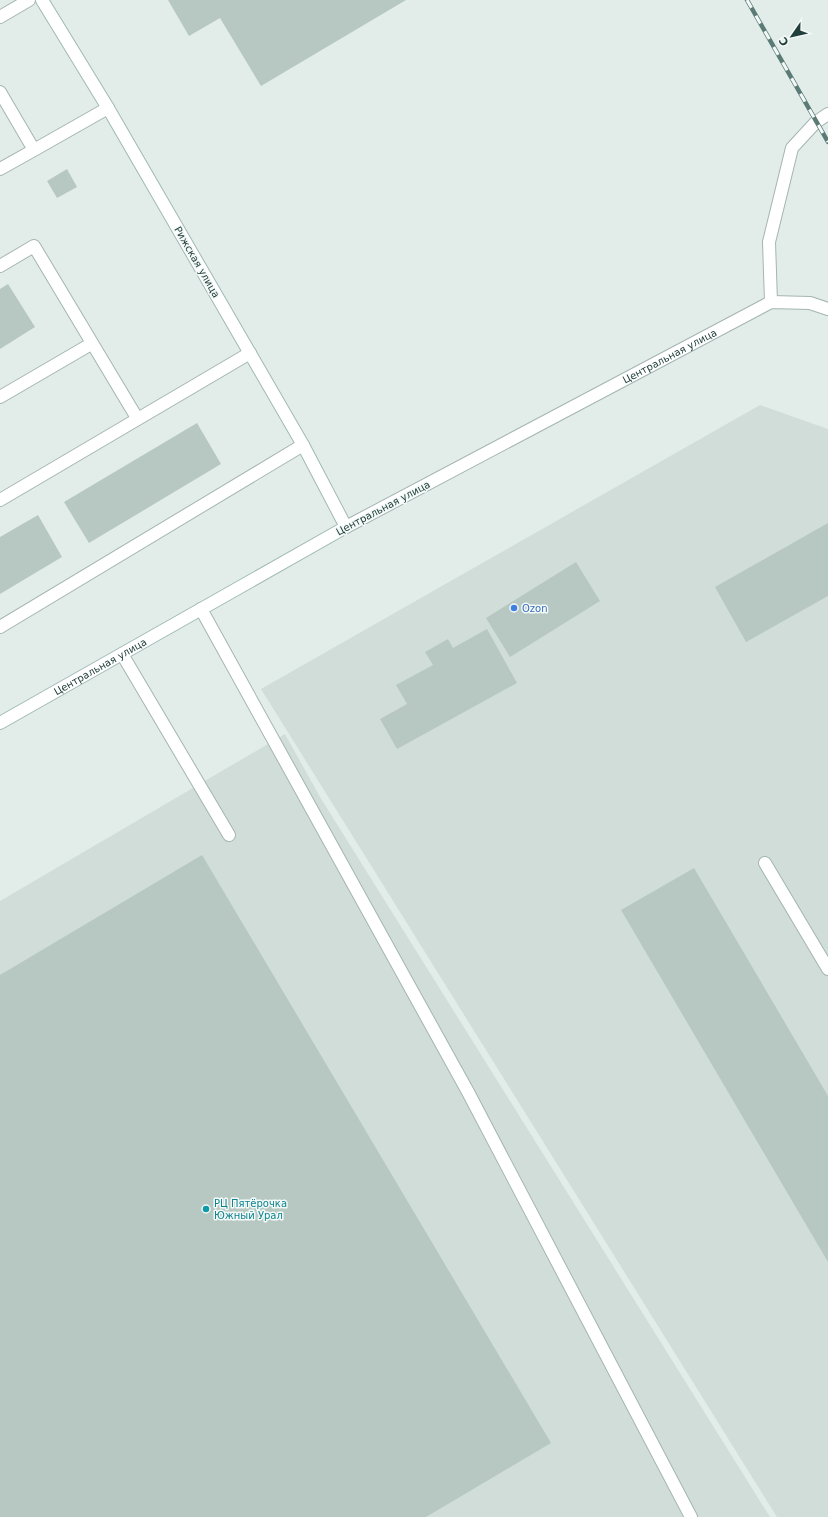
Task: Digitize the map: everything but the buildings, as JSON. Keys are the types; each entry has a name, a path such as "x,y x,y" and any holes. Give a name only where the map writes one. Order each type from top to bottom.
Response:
{"street":[{"path":"0,17 29,0"},
{"name":"Рижская улица","path":"42,0 108,108 250,353 303,445 346,527"},
{"path":"0,92 34,150"},
{"path":"0,169 108,108"},
{"path":"828,114 816,122 792,148 769,242 771,302 810,303 828,309"},
{"path":"0,266 34,246 91,344 137,418"},
{"name":"Центральная улица","path":"0,724 346,527 771,302"},
{"path":"0,397 91,344"},
{"path":"0,500 137,418 250,353"},
{"path":"0,627 303,445"},
{"path":"201,609 468,1092 691,1517"},
{"path":"122,654 229,835"},
{"path":"765,863 828,969"}],"shaded area":[{"path":"760,405 828,429 828,1517 777,1517 261,689"},
{"name":"РЦ Пятёрочка Южный Урал","path":"285,734 320,797 770,1517 0,1517 0,901"}],"railway":[{"path":"747,0 828,142"}],"place":[{"name":"Ozon","path":"514,608"},
{"name":"РЦ Пятёрочка Южный Урал","path":"206,1209"}]}
